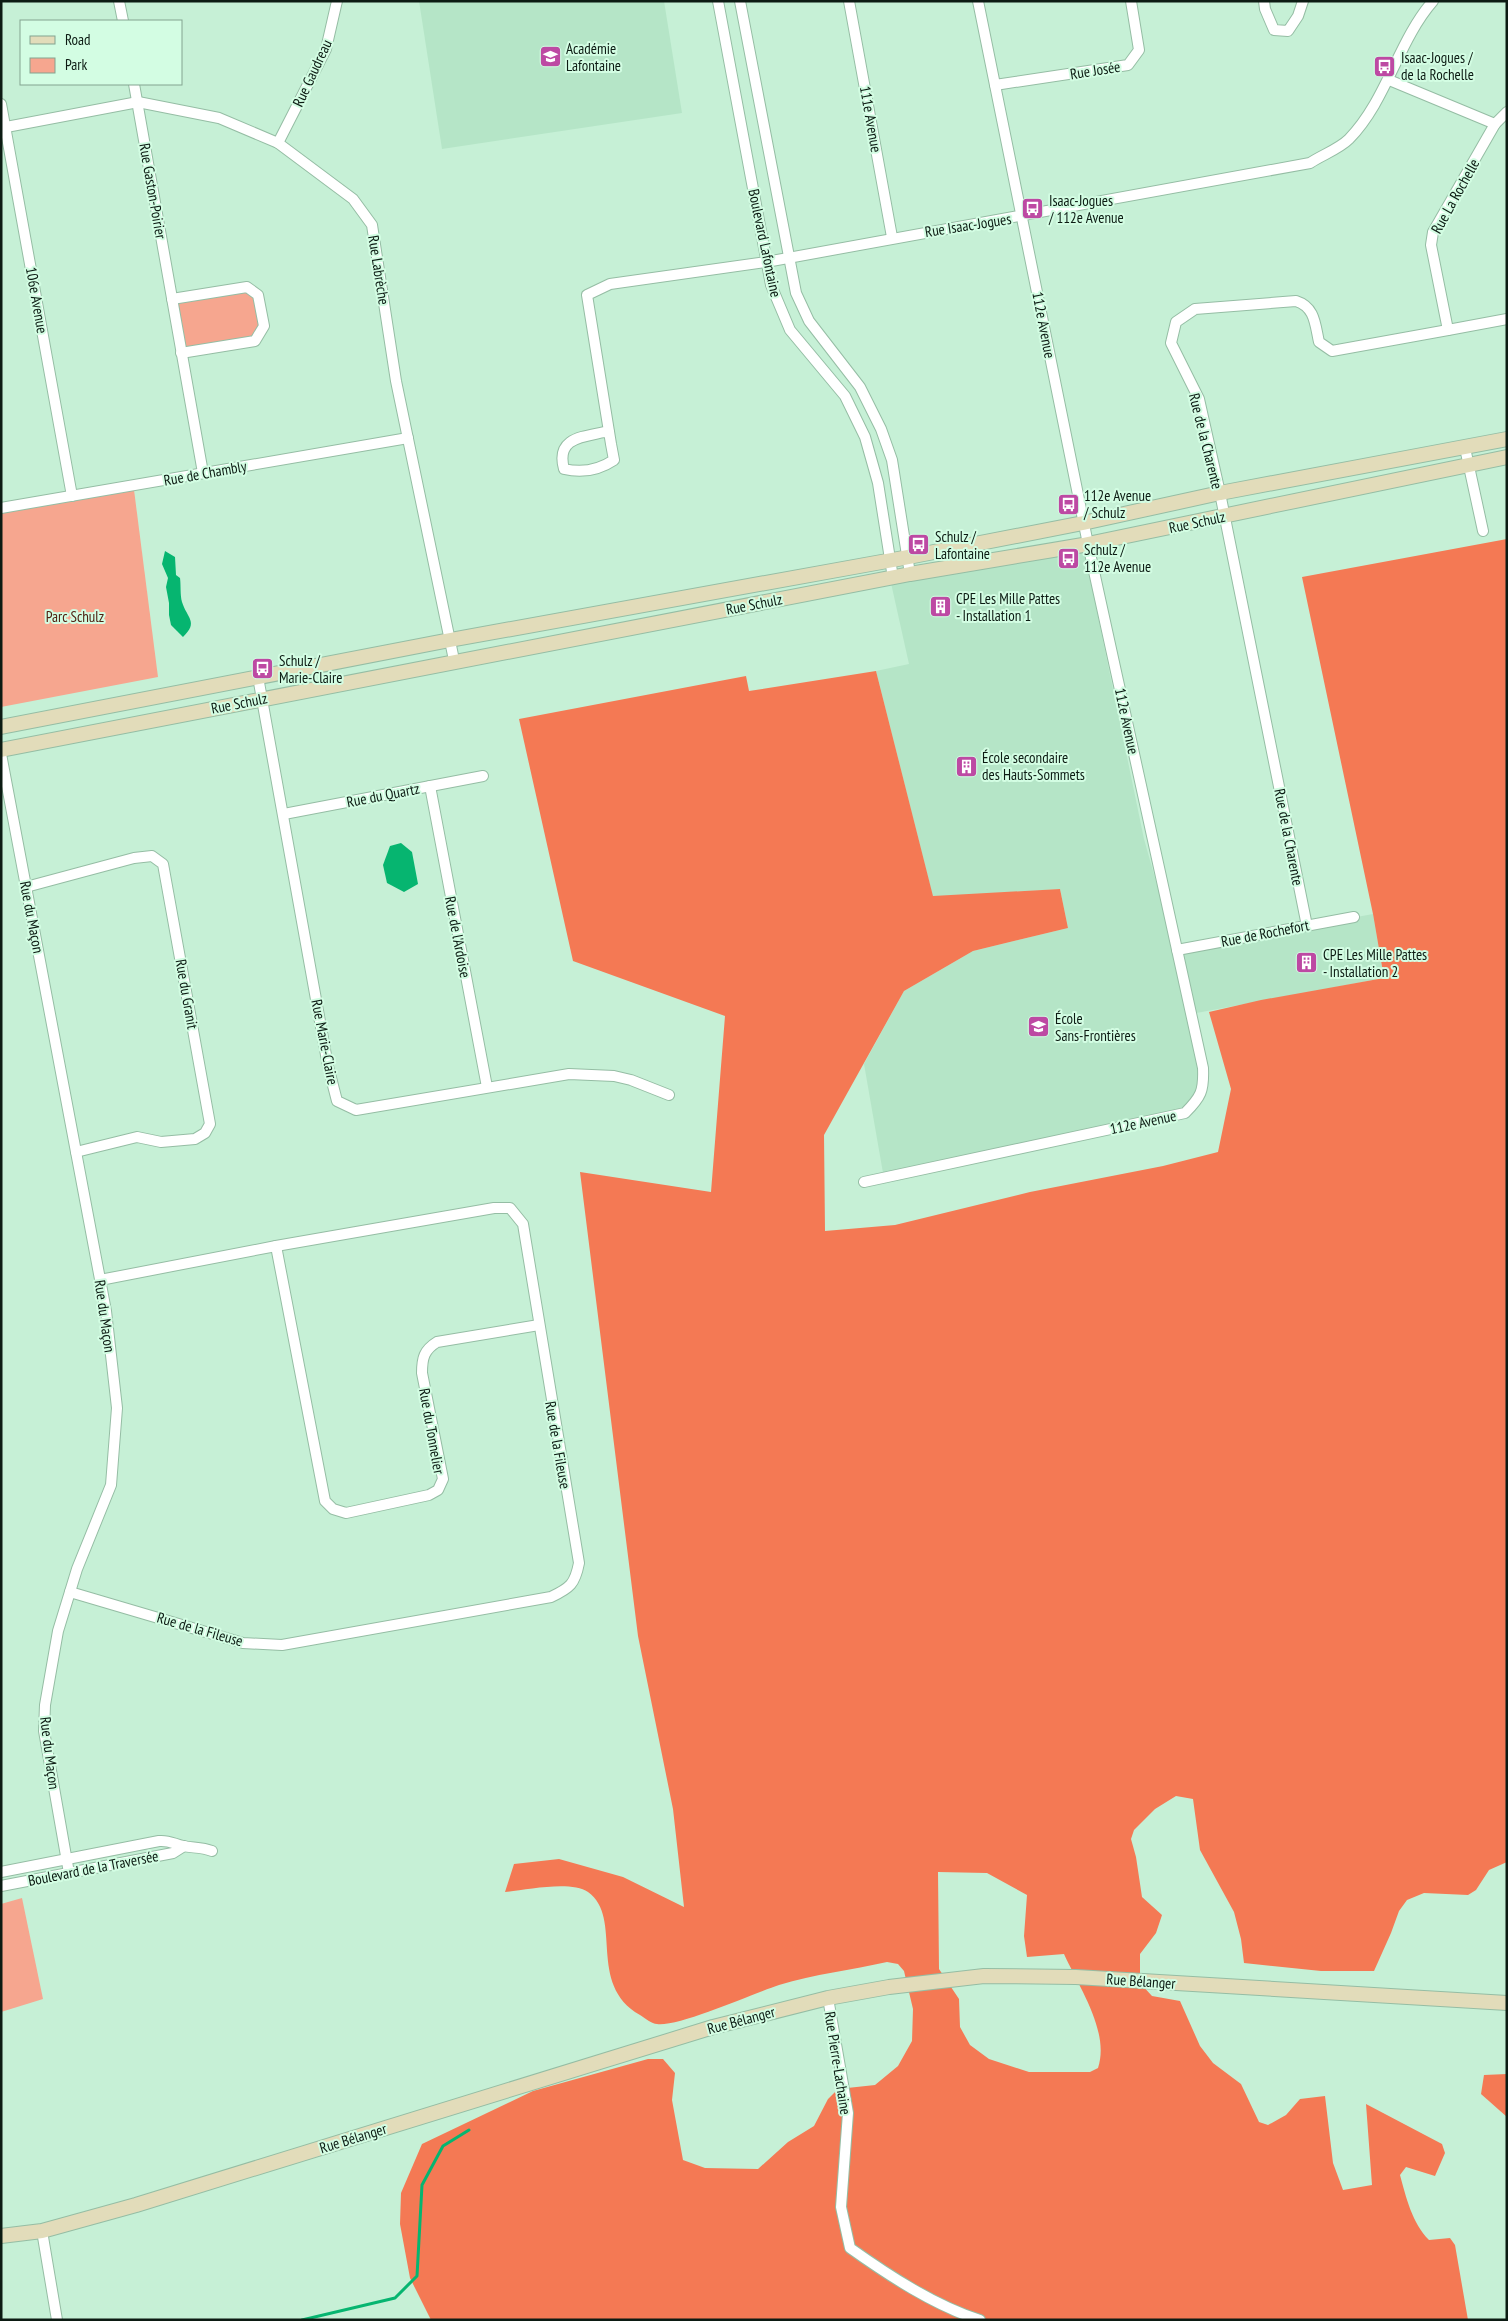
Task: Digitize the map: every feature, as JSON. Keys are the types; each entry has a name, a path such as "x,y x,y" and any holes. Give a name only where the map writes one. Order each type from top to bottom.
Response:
{"street":[{"path":"119,1 123,20"},
{"name":"Rue Gaudreau","path":"278,143 326,48 338,1"},
{"name":"Boulevard Lafontaine","path":"718,1 771,285 790,330 845,396 865,437 878,483 893,578"},
{"name":"Boulevard Lafontaine","path":"740,1 796,293 809,321 860,387 881,429 892,460 910,574"},
{"name":"111e Avenue","path":"849,1 892,237"},
{"name":"112e Avenue","path":"864,1182 1185,1113 1198,1101 1204,1085 1203,1068 1088,544 978,1"},
{"name":"Rue Josée","path":"995,85 1128,65 1139,50 1131,1"},
{"path":"1264,1 1264,9 1274,30 1288,31 1298,16 1303,1"},
{"name":"Rue Isaac-Jogues","path":"609,431 569,441 563,448 560,456 564,468 577,472 605,466 614,460 586,295 610,284 789,258 892,237 1022,216 1310,162 1348,140 1365,120 1389,80 1423,13 1433,1"},
{"path":"1389,80 1495,124"},
{"name":"Rue Gaston-Poirier","path":"134,85 203,473"},
{"name":"Rue Labrèche","path":"3,127 138,102 219,118 278,143 353,199 372,226 396,381 454,660"},
{"name":"106e Avenue","path":"1,104 3,127 72,496"},
{"name":"Rue La Rochelle","path":"1448,330 1431,245 1433,232 1495,124 1507,112"},
{"path":"172,299 247,287 258,295 264,326 255,341 181,353"},
{"name":"Rue de la Charente","path":"1307,926 1220,493 1198,399 1171,343 1176,322 1195,309 1296,301 1306,304 1312,314 1319,342 1332,351 1448,330"},
{"path":"1448,330 1507,319"},
{"name":"Rue de Chambly","path":"1,508 408,438"},
{"name":"Rue Schulz","path":"1,726 450,640 906,558 1084,523 1220,493 1507,439"},
{"path":"1465,448 1483,531"},
{"name":"Rue Schulz","path":"1,750 454,660 910,574 1088,544 1507,457"},
{"path":"998,539 1001,560"},
{"name":"Rue Marie-Claire","path":"258,677 328,1066 338,1101 356,1110 569,1074 598,1075 631,1080 669,1095"},
{"path":"111,705 115,727"},
{"name":"Rue du Maçon","path":"1,754 106,1311 117,1408 111,1485 70,1592 58,1632 45,1705 44,1731 69,1873"},
{"name":"Rue du Quartz","path":"284,814 483,776"},
{"name":"Rue de l'Ardoise","path":"430,786 487,1087"},
{"name":"Rue du Granit","path":"26,887 134,858 152,856 163,864 210,1124 205,1133 195,1139 160,1142 137,1137 76,1152"},
{"name":"Rue de Rochefort","path":"1177,950 1354,916"},
{"name":"Rue de la Fileuse","path":"70,1592 243,1643 282,1645 552,1597 567,1589 576,1578 578,1563 523,1224 510,1208 494,1208 276,1246 100,1280"},
{"name":"Rue du Tonnelier","path":"276,1246 325,1501 333,1509 346,1512 430,1494 438,1490 443,1479 422,1372 422,1358 428,1347 437,1342 539,1325"},
{"name":"Boulevard de la Traversée","path":"1,1872 159,1841 170,1840 184,1846 202,1847 212,1851"},
{"name":"Boulevard de la Traversée","path":"1,1886 173,1853 184,1846"},
{"name":"Rue Bélanger","path":"1,2236 42,2230 145,2202 713,2027 828,1998 888,1987 984,1976 1067,1977 1507,2003"},
{"name":"Rue Pierre-Lachaine","path":"828,1998 848,2113 841,2207 850,2248 884,2272 921,2293 969,2317 980,2320"},
{"path":"42,2230 57,2320"}],"shaded area":[{"name":"Académie Lafontaine","path":"419,1 664,1 682,113 442,149"},
{"path":"1507,539 1507,1862 1489,1870 1476,1890 1468,1895 1424,1893 1407,1900 1399,1911 1374,1971 1321,1971 1244,1963 1241,1939 1234,1912 1200,1850 1193,1799 1176,1796 1155,1809 1134,1830 1131,1839 1136,1857 1142,1897 1162,1915 1156,1933 1140,1954 1140,1983 1152,1996 1180,2001 1200,2046 1213,2063 1241,2084 1259,2122 1268,2125 1286,2115 1300,2099 1325,2096 1333,2163 1343,2190 1372,2185 1366,2104 1442,2144 1445,2153 1435,2176 1406,2167 1400,2175 1410,2209 1423,2233 1429,2240 1450,2238 1455,2245 1468,2320 431,2320 410,2278 400,2224 401,2193 422,2144 533,2091 648,2059 663,2059 675,2073 672,2100 683,2160 705,2168 758,2169 788,2142 814,2126 828,2099 838,2089 875,2085 898,2066 912,2041 913,2009 904,1971 898,1964 887,1962 792,1981 699,2015 668,2024 653,2023 624,2002 614,1986 609,1969 604,1918 598,1903 588,1892 580,1888 560,1886 505,1892 514,1864 559,1859 623,1877 684,1907 673,1809 638,1636 580,1172 711,1192 725,1016 573,961 519,719 746,676 749,691 876,671 933,896 1060,889 1068,928 973,951 904,991 824,1135 825,1231 895,1225 1030,1192 1163,1166 1218,1152 1231,1089 1209,1012 1261,1000 1384,978 1373,914 1302,577","holes":["938,1872 987,1873 1027,1895 1024,1936 1027,1957 1064,1954 1085,1995 1096,2025 1101,2054 1098,2068 1090,2072 1029,2072 989,2059 970,2045 960,2027 959,1999 939,1969"]},
{"path":"1084,549 1144,839 1175,949 1203,1068 1200,1082 1192,1102 1179,1109 883,1173 864,1064 904,991 973,951 1068,928 1060,889 933,897 876,671 909,664 891,583"},
{"path":"165,551 175,557 176,575 180,578 182,602 191,624 188,632 183,637 171,625 166,587 168,578 162,564"},
{"path":"401,843 412,852 418,884 404,892 387,883 383,865 390,846"},
{"path":"1373,914 1384,978 1191,1014 1177,950"},
{"path":"1507,2074 1507,2117 1481,2094 1484,2075"}],"green space":[{"path":"247,287 258,295 264,326 255,341 181,353 172,299"},
{"name":"Parc Schulz","path":"133,482 158,677 1,707 1,505"},
{"path":"22,1898 43,1999 1,2012 1,1904"}],"waterway":[{"path":"302,2320 395,2298 417,2276 422,2185 443,2146 469,2130"}],"place":[{"name":"Académie Lafontaine","path":"550,57"},
{"name":"Isaac-Jogues / de la Rochelle","path":"1385,66"},
{"name":"Isaac-Jogues / 112e Avenue","path":"1033,209"},
{"name":"112e Avenue / Schulz","path":"1068,504"},
{"name":"Schulz / Lafontaine","path":"919,545"},
{"name":"Schulz / 112e Avenue","path":"1068,558"},
{"name":"CPE Les Mille Pattes - Installation 1","path":"940,607"},
{"name":"Schulz / Marie-Claire","path":"263,669"},
{"name":"École secondaire des Hauts-Sommets","path":"966,766"},
{"name":"CPE Les Mille Pattes - Installation 2","path":"1307,963"},
{"name":"École Sans-Frontières","path":"1039,1027"}]}
